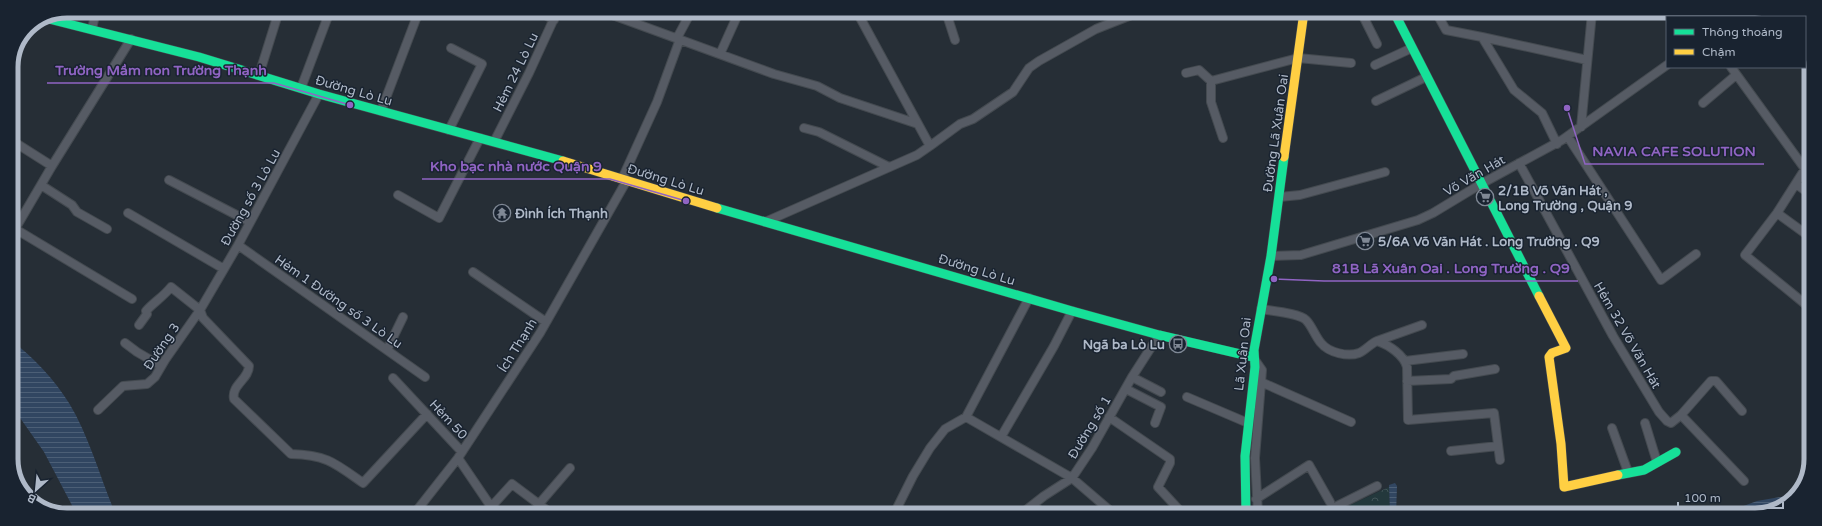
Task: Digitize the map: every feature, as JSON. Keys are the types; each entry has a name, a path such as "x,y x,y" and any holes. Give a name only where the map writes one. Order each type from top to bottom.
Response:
{"street":[{"path":"92,29 94,18"},
{"path":"259,75 277,18"},
{"path":"301,88 327,18"},
{"path":"381,111 416,18"},
{"path":"550,18 554,20"},
{"path":"624,18 774,74 817,86 840,98 918,124"},
{"name":"Ích Thạnh","path":"419,508 460,455 546,322 625,179 657,102 679,38 688,18"},
{"path":"720,54 737,18"},
{"path":"860,18 930,146"},
{"path":"948,18 954,40"},
{"path":"765,222 917,155 960,124 973,119 1013,92 1029,68 1096,29 1124,18"},
{"name":"Đường Lã Xuân Oai","path":"1271,256 1303,18"},
{"path":"1364,18 1377,44"},
{"path":"1397,18 1566,348 1552,353 1549,357 1562,444 1564,487 1628,472 1644,470 1676,452"},
{"path":"1439,18 1446,30 1587,60"},
{"path":"1580,127 1591,18"},
{"name":"Đường Lò Lu","path":"55,20 199,57 319,94 625,179 765,222 945,272 1072,311 1158,335 1253,357"},
{"name":"Hẻm 24 Lò Lu","path":"494,142 554,20"},
{"path":"1482,37 1514,90 1542,114 1557,144"},
{"path":"18,220 131,39"},
{"path":"450,48 482,64 450,130"},
{"path":"1375,65 1412,48"},
{"path":"1211,81 1298,58 1351,63"},
{"name":"Võ Văn Hát","path":"1271,256 1302,255 1418,220 1433,213 1481,184 1557,144 1666,66"},
{"path":"1732,68 1804,168"},
{"path":"1186,73 1199,70 1211,81"},
{"path":"1703,103 1736,75"},
{"path":"1376,101 1426,77"},
{"path":"1211,81 1210,102 1222,138"},
{"name":"Đường số 3 Lò Lu","path":"200,310 238,245 319,94"},
{"path":"804,128 819,132 889,167"},
{"path":"1568,137 1661,280 1696,254"},
{"path":"398,195 439,218 480,138"},
{"path":"18,144 52,166"},
{"name":"Hẻm 32 Võ Văn Hát","path":"1519,163 1613,336 1653,404 1662,417 1670,423 1674,422 1681,415"},
{"path":"1804,171 1777,213 1746,255 1804,303"},
{"path":"1279,197 1300,195 1385,172"},
{"path":"169,180 250,222"},
{"path":"1796,184 1804,190"},
{"path":"41,185 72,205 77,212 107,229"},
{"path":"128,213 224,269"},
{"path":"1777,213 1804,233"},
{"path":"18,230 132,299"},
{"name":"Hẻm 1 Đường số 3 Lò Lu","path":"238,245 425,377"},
{"name":"Lã Xuân Oai","path":"1246,508 1245,456 1255,367 1253,357 1271,256"},
{"path":"473,272 546,322"},
{"path":"139,325 147,314 146,311 156,300 162,298 171,288 200,310 203,318 249,366 249,371 234,392 234,399 291,454 307,454 329,460 363,483 427,414"},
{"path":"897,508 913,476 930,448 945,429 966,417 1029,298"},
{"path":"1261,309 1299,316 1305,319 1321,344 1341,354 1351,355 1359,353 1377,341 1422,325"},
{"name":"Đường 3","path":"98,410 123,386 150,383 200,310"},
{"path":"1001,437 1054,346 1072,311"},
{"path":"386,350 404,317"},
{"name":"Đường số 1","path":"1029,508 1072,478 1092,448 1132,377 1158,335"},
{"path":"1377,341 1383,343 1405,361 1408,420 1494,413 1500,460"},
{"path":"125,343 142,356 161,366"},
{"path":"1405,361 1463,354"},
{"path":"1253,357 1262,370 1256,437 1257,508"},
{"path":"1407,381 1451,379 1454,376 1495,369"},
{"path":"1132,377 1161,392"},
{"name":"Hẻm 50","path":"393,378 427,414 460,455 493,508"},
{"path":"1742,411 1716,382 1711,381 1681,415 1744,481"},
{"path":"1261,382 1351,422"},
{"path":"1126,388 1161,408 1156,423"},
{"path":"1187,397 1248,423"},
{"path":"966,417 1072,478 1107,508"},
{"path":"1109,417 1170,459 1170,463 1158,487 1177,508"},
{"path":"1645,423 1657,462"},
{"path":"1612,428 1628,472"},
{"path":"1451,451 1498,446"},
{"path":"1256,499 1309,465 1330,502"},
{"path":"539,504 570,468"},
{"path":"495,508 512,484 544,508"},
{"path":"1331,508 1377,486"},
{"path":"1033,505 1037,508"}],"green space":[{"path":"1389,487 1390,508 1344,508"}],"water":[{"path":"18,346 43,369 69,403 83,429 113,508 73,508 44,452 18,415"},
{"path":"1395,483 1397,486 1396,508 1390,508 1389,485"},
{"path":"1790,493 1780,501 1761,508 1738,508 1757,501 1786,496"}],"traffic: fast":[{"path":"1397,18 1539,296"},
{"path":"54,20 199,57 319,94 563,161"},
{"path":"1246,508 1245,456 1255,367 1254,350 1271,256 1284,157"},
{"path":"717,208 1072,311 1159,335 1253,357"},
{"path":"1618,475 1644,470 1676,452"}],"traffic: slow":[{"path":"1284,157 1303,18"},
{"path":"563,161 717,208"},
{"path":"1539,296 1566,348 1552,353 1549,357 1561,444 1564,487 1618,475"}],"place":[{"name":"Trường Mầm non Trường Thạnh","path":"350,105"},
{"name":"NAVIA CAFE SOLUTION","path":"1567,108"},
{"name":"2/1B Võ Văn Hát , Long Trường , Quận 9","path":"1485,197"},
{"name":"Kho bạc nhà nước Quận 9","path":"686,201"},
{"name":"Đình Ích Thạnh","path":"502,213"},
{"name":"5/6A Võ Văn Hát . Long Trường . Q9","path":"1365,241"},
{"name":"81B Lã Xuân Oai . Long Trường . Q9","path":"1274,279"},
{"name":"Ngã ba Lò Lu","path":"1178,344"}]}
